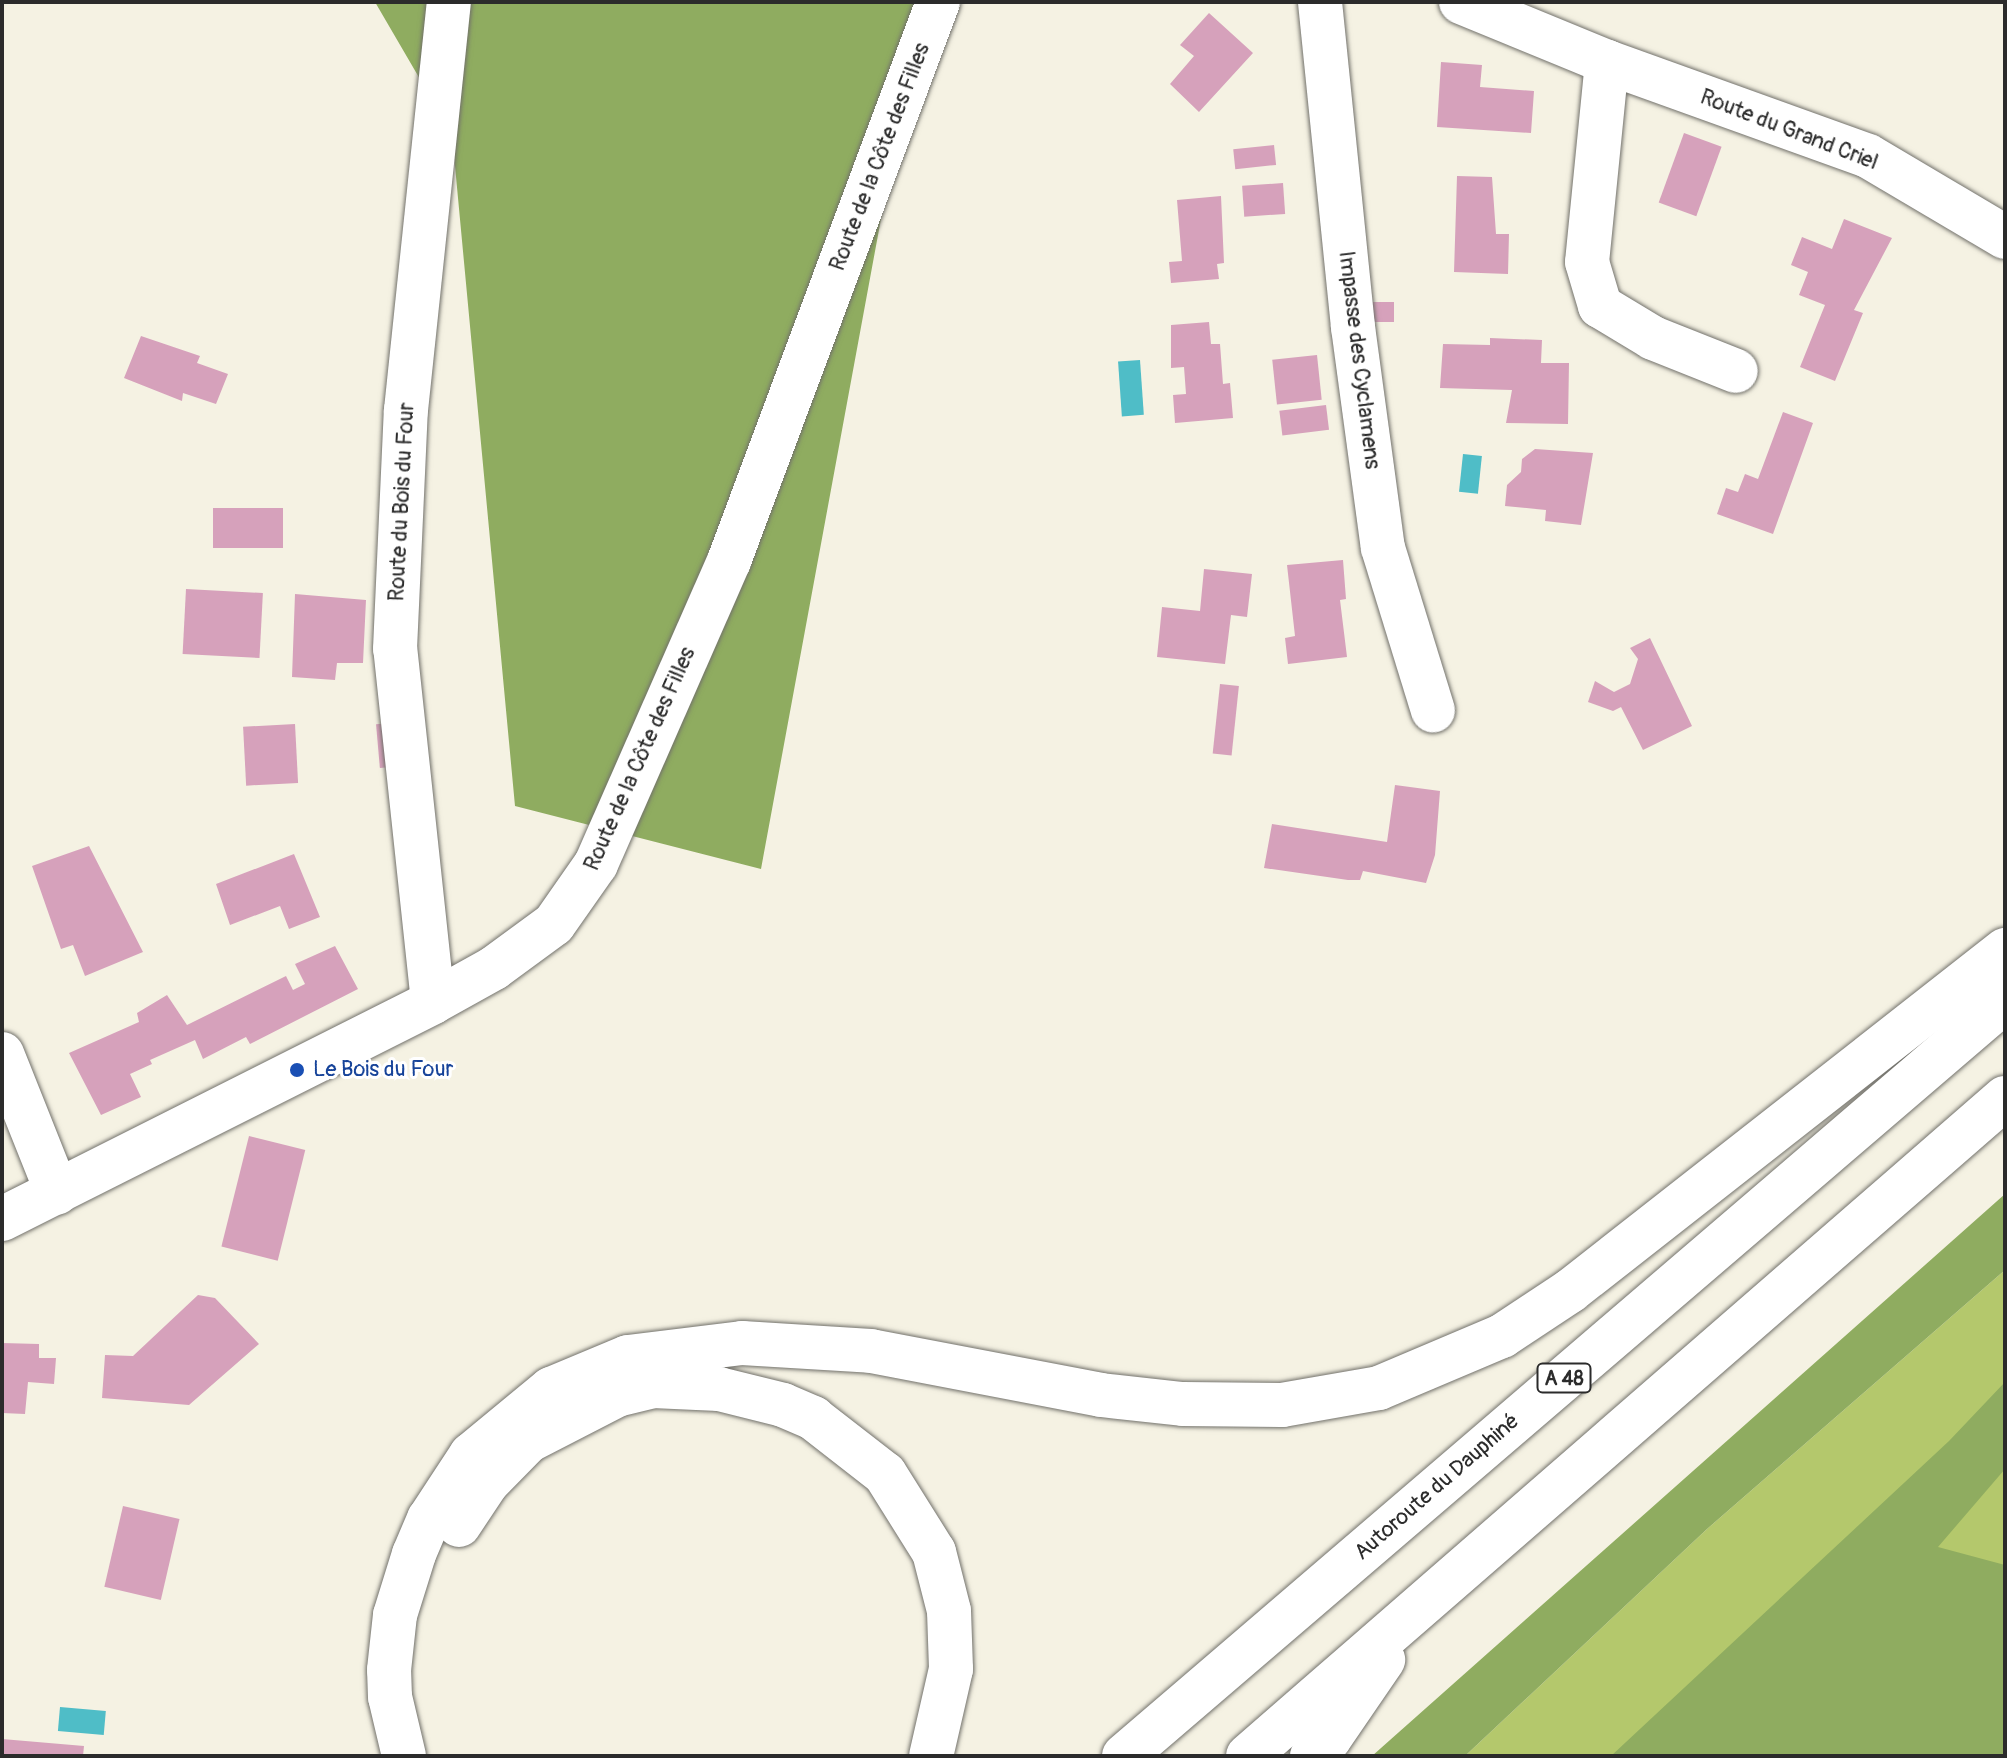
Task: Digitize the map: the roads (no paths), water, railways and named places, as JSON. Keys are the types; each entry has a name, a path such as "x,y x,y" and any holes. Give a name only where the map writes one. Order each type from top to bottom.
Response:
{"main road":[{"name":"Route du Bois du Four","path":"433,1002 395,649 406,410 449,2"},
{"name":"Route de la Côte des Filles","path":"2,1219 433,1002 494,968 554,924 596,864 729,561 938,2"},
{"name":"Impasse des Cyclamens","path":"1320,2 1353,327 1383,548 1433,711"},
{"name":"Route du Grand Criel","path":"1461,2 1607,62 1868,156 2005,237"},
{"path":"1607,62 1587,262 1600,306 1653,338 1736,371"},
{"path":"406,1756 389,1670 395,1615 414,1554 436,1507 471,1455 551,1389 628,1357 742,1343 871,1351 1101,1395 1183,1404 1282,1405 1379,1388 1490,1342 1570,1291 2005,950"},
{"name":"Autoroute du Dauphiné","path":"1124,1756 2005,1001"},
{"path":"2,1054 57,1192"},
{"path":"1248,1756 2005,1098"},
{"path":"406,1756 424,1619 466,1511 528,1441 585,1407 653,1386 719,1389 783,1405 866,1455 895,1486 934,1552 949,1611 951,1669 931,1756"},
{"path":"1312,1756 1329,1739 1413,1615"}],"water":[{"path":"1140,360 1144,415 1122,416 1118,362"},
{"path":"1463,454 1482,456 1478,494 1459,492"},
{"path":"60,1707 106,1711 104,1735 58,1731"}],"place":[{"name":"Le Bois du Four","path":"297,1070"}]}
